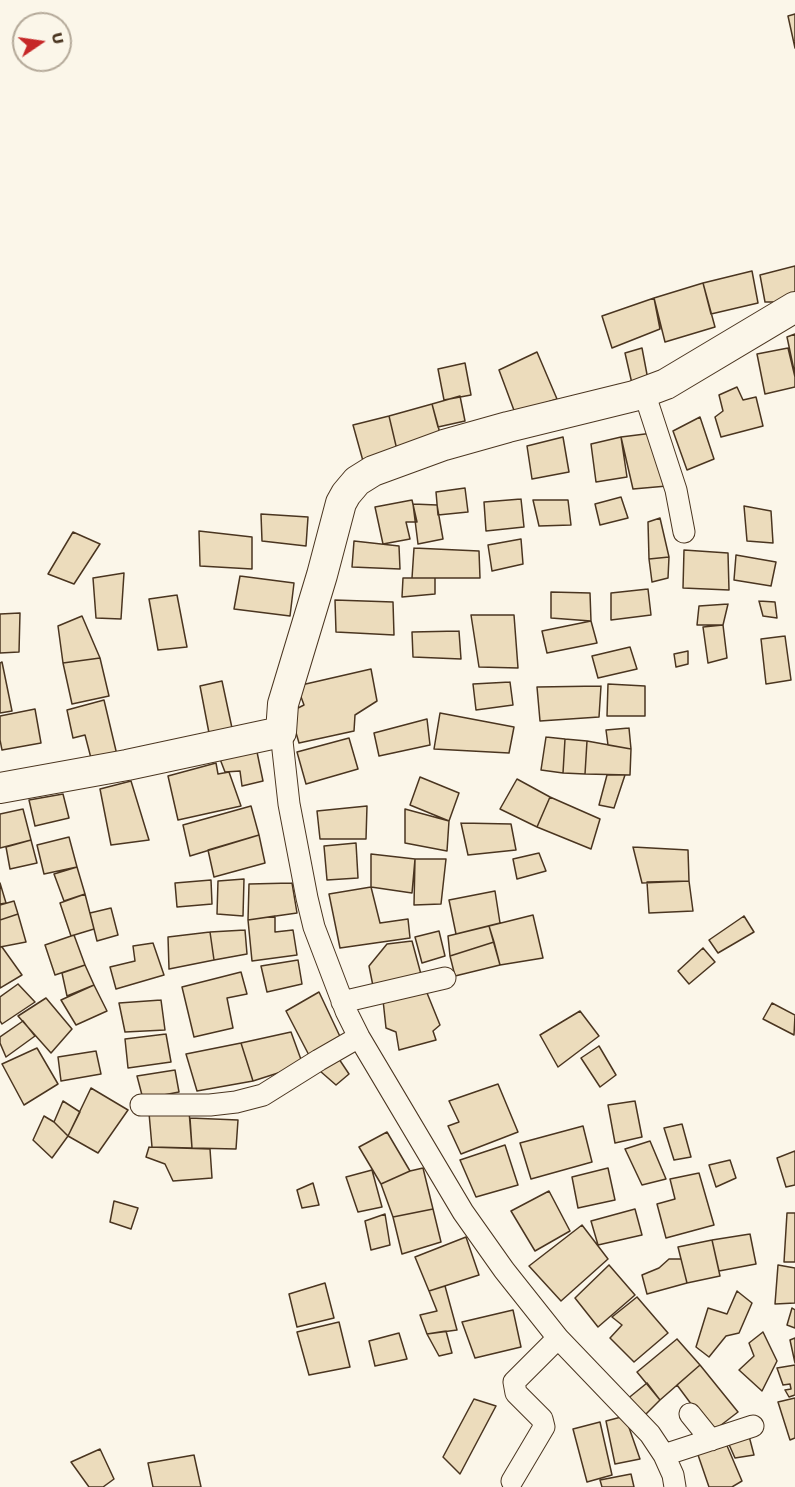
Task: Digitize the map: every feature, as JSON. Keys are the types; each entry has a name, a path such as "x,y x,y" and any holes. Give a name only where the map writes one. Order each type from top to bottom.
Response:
{"street":[{"path":"675,1487 673,1475 664,1455 650,1434 558,1338 504,1270 463,1212 359,1038 342,1002 314,927 307,898 289,804 281,732 283,704 341,504 357,481 373,471 444,445 644,392 666,384 795,307"},
{"path":"644,392 676,490 684,532"},
{"path":"0,788 128,765 281,732"},
{"path":"342,1002 445,978"},
{"path":"141,1106 210,1105 236,1102 263,1095 359,1038"},
{"path":"512,1481 544,1427 542,1419 516,1392 514,1382 558,1338"},
{"path":"690,1413 711,1440"},
{"path":"664,1455 753,1426"}],"building":[{"path":"795,14 795,48 788,16"},
{"path":"795,266 795,307 778,317 773,302 765,302 760,275"},
{"path":"752,271 758,303 711,314 703,283"},
{"path":"703,283 715,327 665,342 654,298"},
{"path":"654,298 660,329 612,348 602,316"},
{"path":"795,334 795,375 787,337"},
{"path":"642,348 649,385 633,388 625,353"},
{"path":"788,348 795,387 765,394 757,354"},
{"path":"537,352 557,399 515,413 499,370"},
{"path":"465,363 471,395 444,400 438,369"},
{"path":"737,387 743,400 756,397 763,426 721,437 715,417 723,411 719,395"},
{"path":"460,396 465,421 438,427 432,404"},
{"path":"432,404 441,437 397,450 389,416"},
{"path":"389,416 397,450 363,461 353,425"},
{"path":"700,417 714,459 687,470 673,431"},
{"path":"653,433 667,486 633,489 621,437"},
{"path":"563,437 569,472 532,479 527,446"},
{"path":"621,437 627,477 596,482 591,444"},
{"path":"465,488 468,512 438,515 436,492"},
{"path":"621,497 628,518 600,525 595,504"},
{"path":"521,499 524,527 486,531 484,502"},
{"path":"412,500 417,522 406,522 410,539 383,544 375,507"},
{"path":"533,500 568,500 571,525 539,526"},
{"path":"413,504 437,505 443,539 418,544"},
{"path":"744,506 771,511 773,543 747,541"},
{"path":"261,514 308,517 306,546 262,541"},
{"path":"660,518 669,557 649,559 648,522"},
{"path":"199,531 252,537 252,569 200,566"},
{"path":"73,532 100,544 74,584 48,574"},
{"path":"521,539 523,564 492,571 488,545"},
{"path":"354,541 399,546 400,569 352,567"},
{"path":"414,548 479,551 480,578 412,578"},
{"path":"684,550 728,553 729,590 683,588"},
{"path":"736,555 776,562 771,586 734,580"},
{"path":"669,557 668,578 652,582 649,559"},
{"path":"124,573 121,619 96,618 93,578"},
{"path":"240,576 294,583 290,616 234,609"},
{"path":"403,578 435,578 435,594 402,597"},
{"path":"648,589 651,615 611,620 611,593"},
{"path":"551,592 590,593 591,621 551,618"},
{"path":"177,595 187,647 158,650 149,599"},
{"path":"335,600 393,602 394,635 336,632"},
{"path":"759,601 775,602 777,618 763,616"},
{"path":"728,604 723,625 697,625 699,606"},
{"path":"20,613 19,652 0,653 0,614"},
{"path":"471,615 514,615 518,668 479,667"},
{"path":"82,616 100,658 63,663 58,626"},
{"path":"591,621 597,643 547,653 542,631"},
{"path":"723,625 727,658 708,663 703,627"},
{"path":"459,631 461,659 413,657 412,632"},
{"path":"785,636 791,680 766,684 761,639"},
{"path":"630,647 637,669 598,678 592,656"},
{"path":"688,651 688,664 676,667 674,654"},
{"path":"100,658 109,696 72,704 63,663"},
{"path":"2,662 12,711 0,713 0,663"},
{"path":"371,669 377,701 355,715 354,731 299,743 290,712 304,705 297,686"},
{"path":"222,681 232,728 209,733 200,686"},
{"path":"510,682 513,705 476,710 473,684"},
{"path":"608,684 645,686 645,716 607,716"},
{"path":"601,686 599,717 540,721 537,687"},
{"path":"104,700 117,755 92,762 85,735 73,738 67,710"},
{"path":"35,709 41,743 2,750 0,716"},
{"path":"440,713 514,727 509,753 434,749"},
{"path":"427,719 430,745 379,756 374,733"},
{"path":"629,728 631,749 608,745 606,730"},
{"path":"546,737 565,739 563,773 541,770"},
{"path":"349,738 358,769 306,784 297,752"},
{"path":"565,739 587,741 585,774 563,773"},
{"path":"587,741 631,749 630,775 585,774"},
{"path":"257,752 263,781 242,786 240,771 225,772 220,759"},
{"path":"216,763 218,774 229,772 241,806 178,820 168,776"},
{"path":"607,775 625,775 614,808 599,805"},
{"path":"420,777 459,793 449,821 410,805"},
{"path":"517,779 550,797 537,827 500,809"},
{"path":"131,781 149,840 111,845 100,789"},
{"path":"63,794 69,818 35,826 29,800"},
{"path":"550,797 600,819 591,849 537,827"},
{"path":"251,806 259,835 190,856 183,825"},
{"path":"367,806 366,839 320,839 317,811"},
{"path":"23,809 31,840 0,848 0,814"},
{"path":"405,809 449,821 447,851 405,843"},
{"path":"461,823 511,824 516,850 468,855"},
{"path":"259,835 265,863 214,877 208,850"},
{"path":"69,837 77,867 44,874 37,845"},
{"path":"31,840 37,863 10,869 6,847"},
{"path":"356,843 358,878 327,880 324,846"},
{"path":"633,847 688,850 689,881 642,883"},
{"path":"539,853 546,871 517,879 513,859"},
{"path":"371,854 415,859 412,893 371,887"},
{"path":"415,859 446,859 441,904 414,905"},
{"path":"77,867 85,894 64,901 54,874"},
{"path":"244,879 243,916 217,914 218,881"},
{"path":"211,880 212,904 177,907 175,883"},
{"path":"689,881 693,911 649,913 647,882"},
{"path":"0,883 6,903 0,904"},
{"path":"292,883 297,913 248,920 249,884"},
{"path":"371,887 380,923 408,919 410,938 340,948 329,894"},
{"path":"495,891 500,923 456,934 449,900"},
{"path":"85,894 94,929 71,936 60,903"},
{"path":"14,901 18,914 0,920 0,905"},
{"path":"111,908 118,935 97,941 90,913"},
{"path":"18,914 26,942 0,947 0,920"},
{"path":"533,915 543,958 500,965 489,926"},
{"path":"275,916 275,932 293,930 297,955 252,961 248,920"},
{"path":"744,916 754,932 718,953 709,940"},
{"path":"489,926 494,942 450,956 448,936"},
{"path":"245,930 247,954 214,960 210,932"},
{"path":"439,931 445,956 422,963 415,937"},
{"path":"210,932 214,960 169,969 168,937"},
{"path":"74,935 85,965 55,975 45,945"},
{"path":"412,941 422,978 374,991 369,966 387,944"},
{"path":"494,942 500,965 455,976 450,956"},
{"path":"153,943 164,975 116,989 110,967 135,961 133,946"},
{"path":"0,947 22,975 0,988"},
{"path":"703,948 715,962 689,984 678,971"},
{"path":"298,960 302,984 267,992 261,966"},
{"path":"85,965 94,985 67,996 62,973"},
{"path":"241,972 247,994 227,998 233,1028 194,1037 182,987"},
{"path":"18,984 35,1002 2,1024 0,997"},
{"path":"94,985 107,1011 76,1025 61,1000"},
{"path":"425,988 440,1025 433,1031 436,1040 399,1050 396,1032 386,1028 383,1000"},
{"path":"319,992 344,1045 312,1061 286,1011"},
{"path":"46,998 72,1029 51,1053 18,1016"},
{"path":"161,1000 165,1030 125,1032 119,1003"},
{"path":"772,1003 795,1015 794,1035 763,1019"},
{"path":"580,1011 599,1036 558,1067 540,1035"},
{"path":"23,1021 35,1036 6,1057 0,1037"},
{"path":"291,1032 303,1065 253,1081 241,1043"},
{"path":"166,1034 171,1062 128,1068 125,1039"},
{"path":"241,1043 253,1081 197,1091 186,1054"},
{"path":"599,1046 616,1075 600,1087 581,1058"},
{"path":"37,1048 58,1084 24,1105 2,1064"},
{"path":"96,1051 101,1074 61,1081 58,1057"},
{"path":"339,1059 349,1074 336,1085 320,1071"},
{"path":"175,1070 179,1092 143,1099 137,1076"},
{"path":"498,1084 518,1132 461,1154 448,1126 459,1122 449,1101"},
{"path":"91,1088 128,1110 98,1153 68,1136"},
{"path":"63,1101 80,1112 68,1136 54,1122"},
{"path":"635,1101 642,1137 615,1143 608,1105"},
{"path":"189,1111 192,1148 152,1147 149,1113"},
{"path":"44,1116 68,1136 52,1158 33,1140"},
{"path":"190,1118 238,1120 236,1149 192,1148"},
{"path":"682,1124 691,1157 674,1160 664,1128"},
{"path":"583,1126 592,1162 531,1179 520,1143"},
{"path":"387,1132 410,1171 381,1184 359,1147"},
{"path":"650,1141 666,1179 642,1185 625,1149"},
{"path":"505,1145 518,1185 476,1197 460,1160"},
{"path":"149,1147 210,1149 212,1178 173,1181 165,1164 146,1157"},
{"path":"795,1151 795,1185 786,1187 777,1158"},
{"path":"730,1160 736,1178 716,1187 709,1165"},
{"path":"423,1168 433,1209 393,1217 381,1184 410,1171"},
{"path":"608,1168 615,1200 578,1208 572,1177"},
{"path":"372,1170 382,1207 358,1212 346,1177"},
{"path":"699,1173 714,1225 666,1238 657,1204 675,1199 670,1179"},
{"path":"313,1183 319,1205 302,1208 297,1190"},
{"path":"549,1191 570,1231 535,1251 511,1211"},
{"path":"114,1201 138,1208 131,1229 110,1222"},
{"path":"433,1209 441,1242 402,1254 393,1217"},
{"path":"635,1209 642,1235 598,1245 591,1221"},
{"path":"787,1213 795,1213 795,1262 784,1262"},
{"path":"385,1214 390,1245 371,1250 365,1221"},
{"path":"582,1225 608,1259 561,1301 529,1266"},
{"path":"750,1234 756,1264 719,1271 712,1240"},
{"path":"466,1237 479,1275 429,1291 415,1257"},
{"path":"712,1240 720,1276 687,1283 678,1247"},
{"path":"669,1259 681,1259 687,1283 647,1294 642,1275 659,1268"},
{"path":"609,1265 635,1295 598,1327 575,1298"},
{"path":"778,1265 795,1268 795,1303 775,1304"},
{"path":"325,1283 334,1318 297,1327 289,1294"},
{"path":"445,1286 457,1330 427,1334 420,1315 437,1311 429,1291"},
{"path":"737,1291 752,1303 739,1333 726,1336 709,1357 696,1347 708,1308 727,1314"},
{"path":"637,1297 668,1333 634,1362 610,1338 622,1325 612,1317"},
{"path":"792,1308 795,1310 795,1328 787,1325"},
{"path":"513,1310 521,1347 475,1358 462,1322"},
{"path":"339,1322 350,1367 309,1375 297,1332"},
{"path":"446,1331 452,1353 439,1356 427,1334"},
{"path":"763,1332 777,1361 762,1391 739,1370 754,1356 749,1343"},
{"path":"399,1333 407,1359 375,1366 369,1341"},
{"path":"795,1338 795,1363 790,1340"},
{"path":"677,1339 700,1365 660,1400 637,1372"},
{"path":"700,1365 738,1412 712,1432 677,1385"},
{"path":"795,1365 795,1395 789,1397 785,1390 791,1389 790,1384 783,1385 777,1368"},
{"path":"647,1383 660,1400 643,1417 626,1400"},
{"path":"795,1398 795,1438 790,1440 778,1402"},
{"path":"474,1399 496,1406 460,1474 443,1457"},
{"path":"625,1416 640,1459 615,1464 606,1421"},
{"path":"600,1422 612,1475 587,1482 573,1429"},
{"path":"749,1436 754,1455 735,1458 727,1440"},
{"path":"725,1441 742,1481 732,1487 709,1487 696,1449"},
{"path":"100,1449 114,1479 103,1487 89,1487 71,1462"},
{"path":"194,1455 201,1487 153,1487 148,1463"},
{"path":"631,1474 634,1487 602,1487 600,1480"}]}
